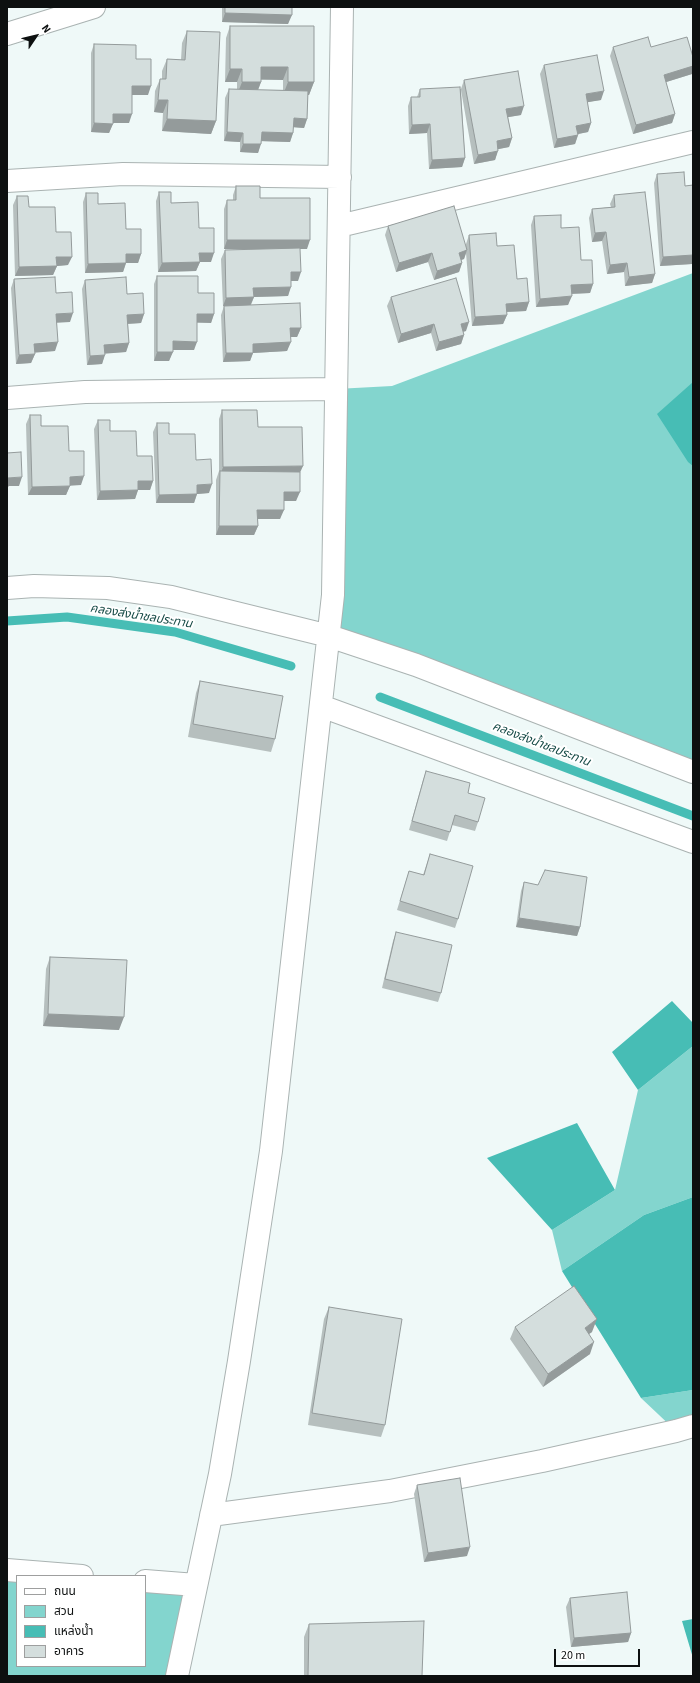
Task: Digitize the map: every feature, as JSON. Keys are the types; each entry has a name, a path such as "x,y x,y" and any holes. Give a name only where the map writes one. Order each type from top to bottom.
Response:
{"street":[{"path":"7,34 94,7"},
{"path":"177,1676 220,1474 271,1152 329,636 333,595 342,7"},
{"path":"339,226 693,142"},
{"path":"7,181 123,174 340,177"},
{"path":"7,398 85,392 336,389"},
{"path":"7,588 34,586 108,588 171,597 329,636 416,665 693,772"},
{"path":"321,706 693,842"},
{"path":"211,1514 390,1491 549,1459 693,1426"},
{"path":"7,1570 70,1575"},
{"path":"146,1581 196,1585"}],"green space":[{"path":"693,273 693,771 329,636 336,389 392,386"},
{"path":"693,1046 693,1197 644,1215 562,1271 552,1230 615,1190 638,1090"},
{"path":"693,1390 693,1426 676,1431 641,1398"},
{"path":"7,1570 16,1575 16,1667 146,1667 146,1581 196,1585 179,1676 7,1676"}],"water":[{"path":"693,382 693,466 688,462 657,414"},
{"path":"672,1001 693,1023 693,1046 638,1090 612,1052"},
{"path":"577,1123 615,1190 552,1230 487,1158"},
{"path":"693,1197 693,1390 641,1398 562,1271 644,1215"},
{"path":"693,1619 693,1658 682,1621"}],"building":[{"path":"225,7 292,7 292,15 225,13"},
{"path":"230,26 314,26 314,82 288,82 288,67 261,67 261,82 242,82 242,69 230,69"},
{"path":"187,31 220,32 216,121 167,119 168,100 158,100 160,79 166,79 167,59 185,60"},
{"path":"648,37 651,47 687,37 693,57 693,66 664,75 675,114 636,125 613,47"},
{"path":"94,44 136,45 136,59 151,59 151,86 132,86 132,114 113,114 113,124 94,123"},
{"path":"597,55 604,91 586,94 591,123 576,126 578,135 557,139 544,65"},
{"path":"518,71 524,106 506,109 512,138 497,141 498,151 478,155 464,80"},
{"path":"460,87 465,158 432,160 430,124 412,125 411,97 420,97 420,89"},
{"path":"229,89 308,91 307,119 294,118 293,133 262,132 261,144 243,144 243,133 227,132"},
{"path":"684,172 685,186 693,185 693,255 663,257 657,174"},
{"path":"236,186 260,186 260,198 310,198 310,240 227,240 227,200 236,200"},
{"path":"159,192 171,192 171,203 198,202 199,228 214,228 214,253 199,253 200,262 162,263"},
{"path":"645,192 655,274 629,277 627,263 610,265 606,232 595,233 592,209 615,207 614,195"},
{"path":"86,193 98,193 98,204 125,203 126,229 141,229 141,254 126,254 126,263 88,264"},
{"path":"17,196 28,196 29,207 55,207 56,232 71,232 72,257 56,257 57,266 19,267"},
{"path":"454,206 467,250 459,253 462,263 437,271 432,253 399,263 388,226"},
{"path":"561,215 561,228 579,227 581,260 592,260 593,284 571,285 572,296 540,299 534,216"},
{"path":"496,233 497,246 514,245 517,279 527,278 529,302 506,304 507,315 475,317 469,235"},
{"path":"300,248 301,272 291,272 291,287 253,288 254,297 226,298 225,250"},
{"path":"157,276 198,276 198,293 214,293 214,314 197,314 197,342 173,341 173,352 157,352"},
{"path":"55,277 56,293 72,292 73,313 56,314 58,342 34,344 35,354 19,355 14,279"},
{"path":"126,277 127,294 143,293 144,314 127,315 129,343 104,345 105,355 90,356 85,280"},
{"path":"456,278 469,322 461,324 464,335 439,342 434,324 401,334 391,297"},
{"path":"300,303 301,328 290,328 291,342 253,344 253,353 226,353 224,306"},
{"path":"222,410 257,410 258,427 302,427 303,466 223,467"},
{"path":"30,415 41,415 41,426 68,426 69,451 84,451 84,476 70,477 70,486 32,487"},
{"path":"98,420 110,420 110,431 136,431 137,456 152,456 153,481 138,481 138,490 100,491"},
{"path":"157,423 169,423 169,434 195,434 196,460 211,459 212,484 197,485 197,494 159,495"},
{"path":"21,452 22,477 7,478 7,453"},
{"path":"220,471 300,472 300,492 284,492 284,510 257,510 258,526 219,526"},
{"path":"200,681 283,696 275,739 193,724"},
{"path":"426,771 470,783 468,793 485,798 478,822 455,815 450,832 412,821"},
{"path":"430,854 473,866 458,919 400,901 409,871 424,875"},
{"path":"545,870 587,877 580,927 519,918 524,882 538,885"},
{"path":"396,932 452,945 441,993 385,979"},
{"path":"50,957 127,960 124,1017 48,1014"},
{"path":"574,1286 597,1319 585,1328 594,1342 548,1374 515,1327"},
{"path":"329,1307 402,1319 385,1425 312,1413"},
{"path":"460,1478 470,1547 428,1553 417,1485"},
{"path":"627,1592 631,1633 574,1638 570,1598"},
{"path":"424,1621 422,1676 308,1676 309,1624"}],"waterway":[{"name":"คลองส่งน้ำชลประทาน","path":"7,621 67,617 175,632 291,666"},
{"name":"คลองส่งน้ำชลประทาน","path":"380,697 693,816"}]}
